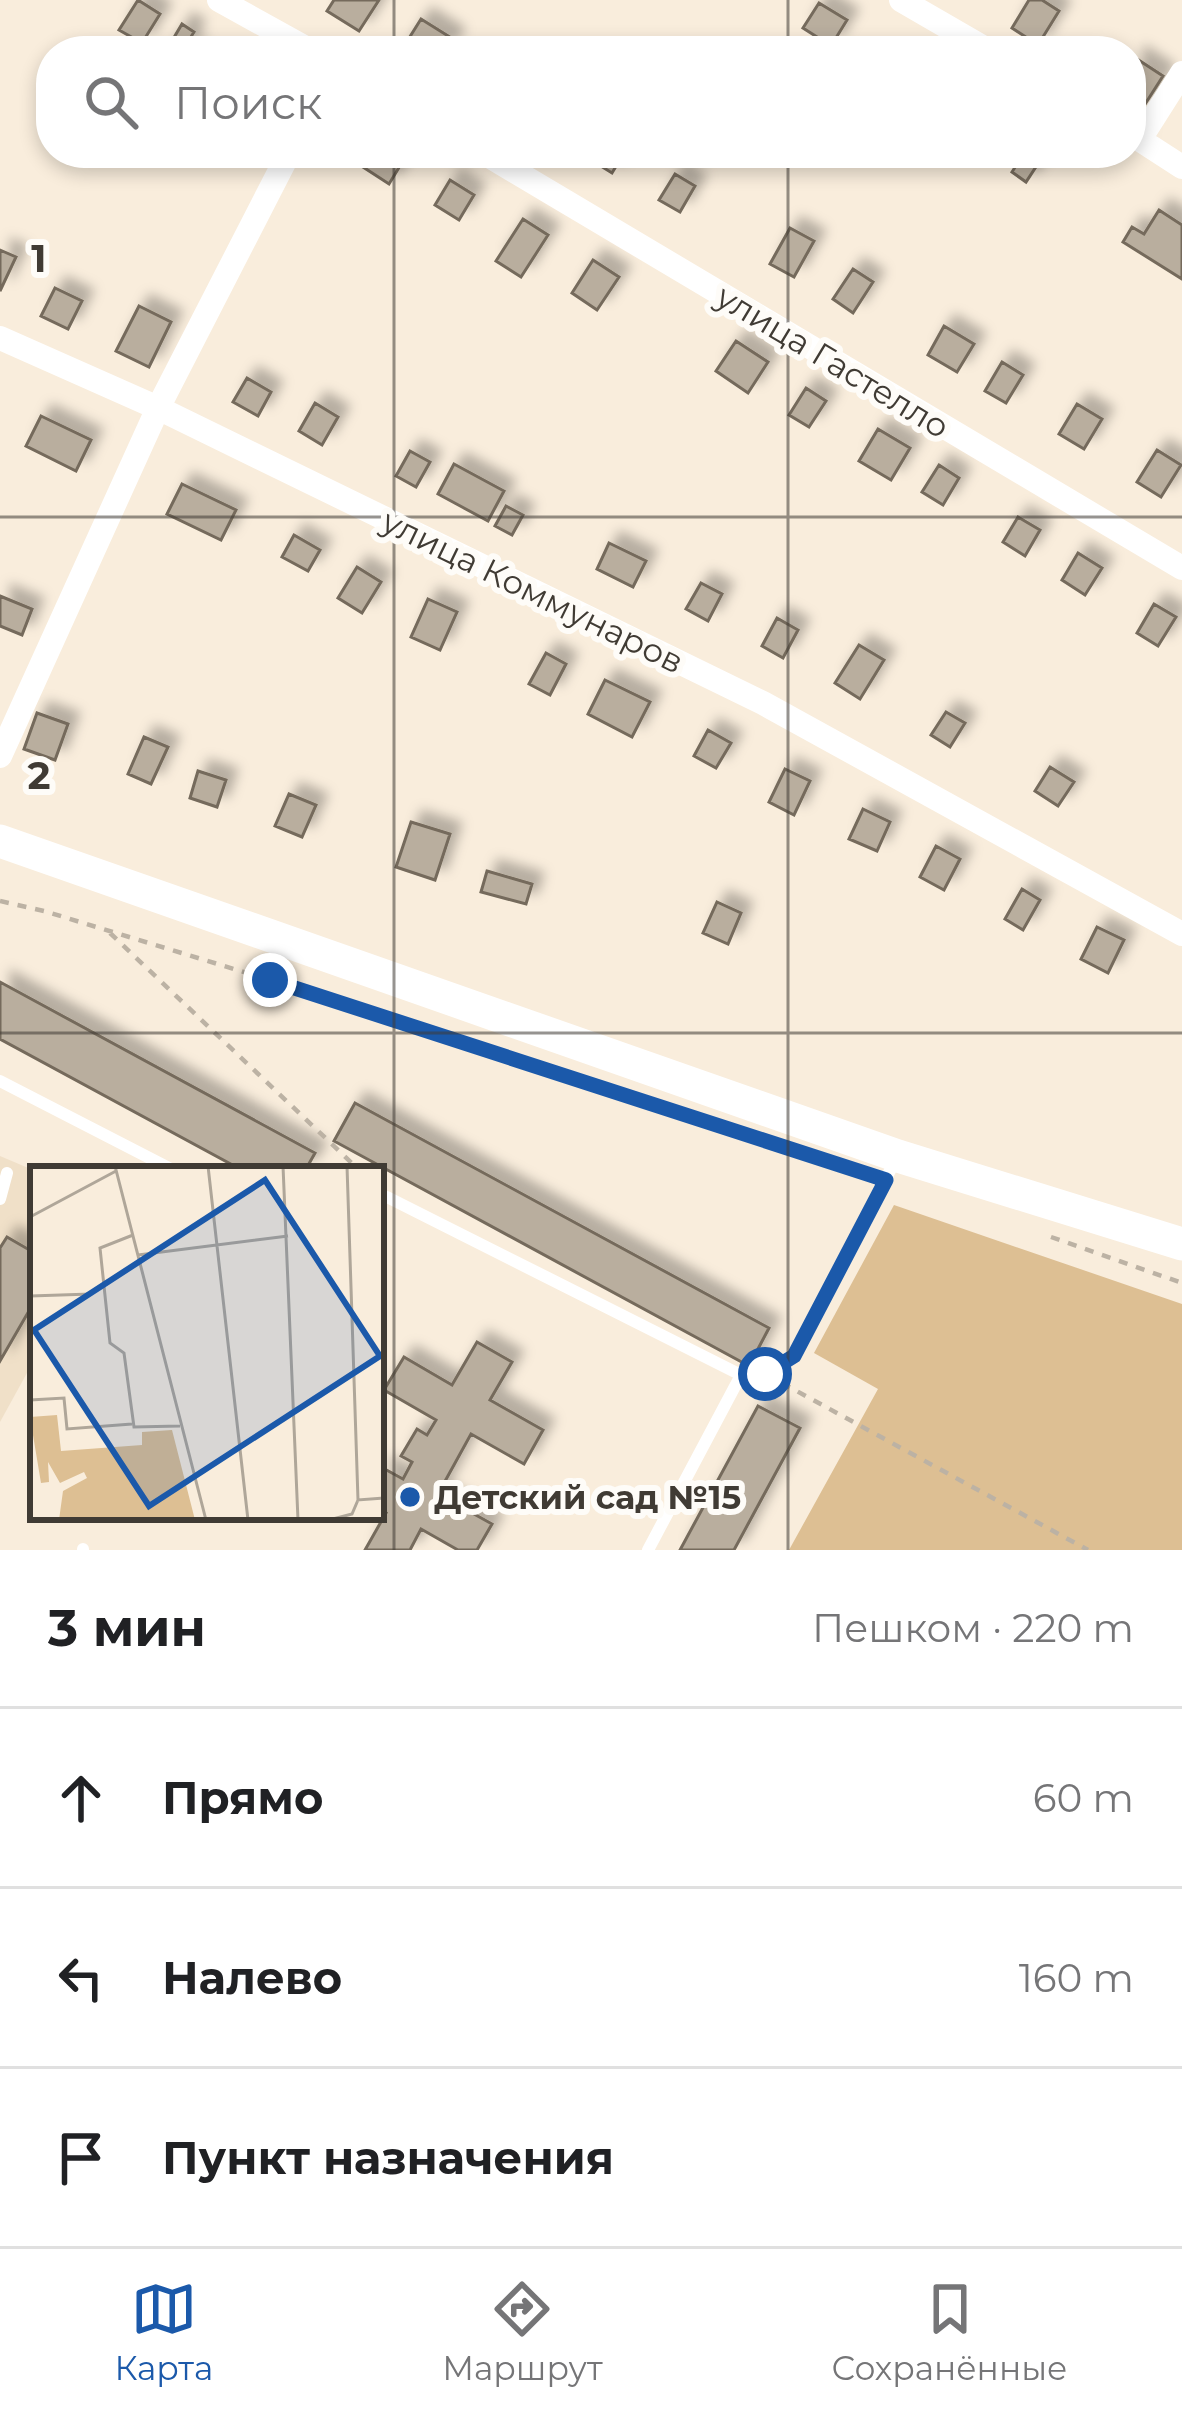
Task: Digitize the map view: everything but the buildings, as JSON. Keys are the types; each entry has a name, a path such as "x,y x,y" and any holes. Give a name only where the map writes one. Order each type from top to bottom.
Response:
{"main road":[{"path":"0,841 898,1156 1182,1244"}],"street":[{"path":"219,0 284,36"},
{"path":"901,0 962,36"},
{"path":"1146,123 1182,73"},
{"path":"1146,144 1182,167"},
{"path":"0,756 158,408 281,168"},
{"name":"улица Гастелло","path":"509,168 1182,568"},
{"name":"улица Коммунаров","path":"0,338 158,408 764,703 1182,934"}],"lane":[{"path":"0,1081 165,1166"},
{"path":"384,1198 741,1375 765,1374 794,1356 898,1156"},
{"path":"0,1199 7,1173"},
{"path":"648,1550 741,1375"}],"path":[{"path":"0,901 107,930 643,1101"},
{"path":"107,930 355,1166"},
{"path":"1052,1238 1182,1283"},
{"path":"765,1374 1088,1550"}],"shaded area":[{"path":"0,1156 30,1169 30,1367 0,1422"},
{"path":"894,1205 1182,1304 1182,1550 789,1550 878,1389 814,1353"}],"place":[{"name":"Детский сад №15","path":"410,1497"}],"route":[{"path":"270,980 886,1180 794,1356 765,1374"}]}
